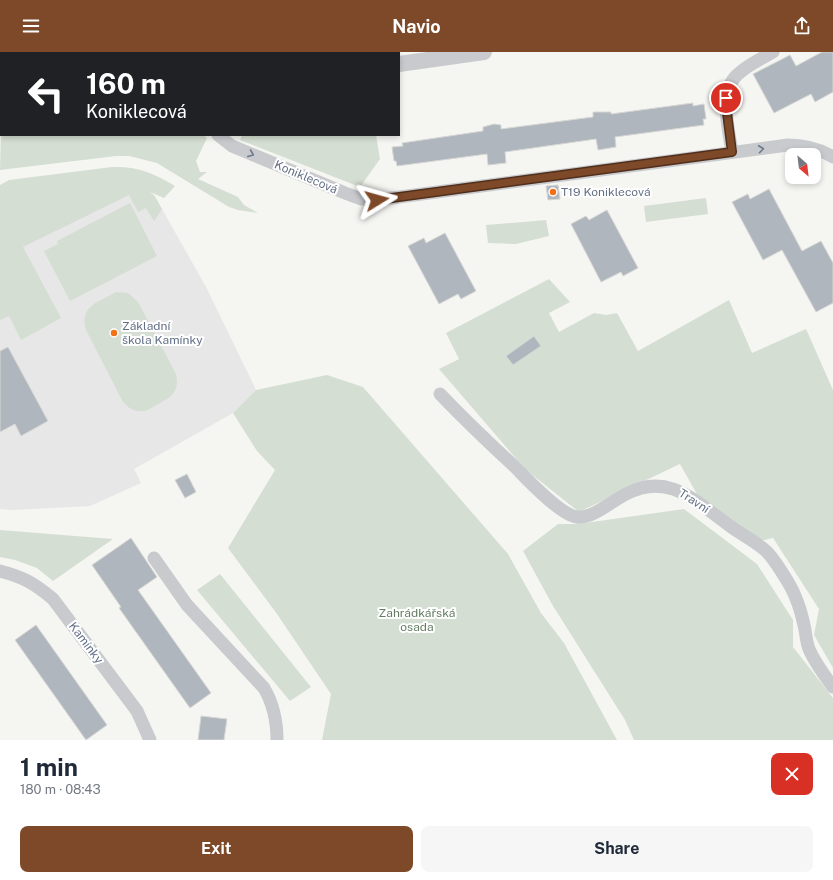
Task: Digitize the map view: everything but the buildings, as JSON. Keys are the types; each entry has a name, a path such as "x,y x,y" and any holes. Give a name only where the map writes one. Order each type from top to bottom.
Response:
{"street":[{"path":"400,64 484,52"},
{"path":"732,152 726,105 728,90 736,75 746,67 773,52"},
{"name":"Koniklecová","path":"219,136 232,146 345,193 361,199 377,200 732,152 797,145 814,148 833,157"},
{"name":"Travní","path":"440,394 534,486 570,515 578,517 586,516 638,489 652,486 677,489 693,498 726,524 765,550 771,556 795,595 809,648 820,670 833,687"},
{"path":"154,558 188,605 264,688 271,701 276,722 277,740"},
{"name":"Kamínky","path":"0,571 19,576 36,585 53,598 137,711 150,740"}],"shaded area":[{"name":"Základní škola Kamínky","path":"84,191 154,195 206,287 256,390 233,413 134,469 141,483 90,506 12,510 0,509 0,218"}],"green space":[{"path":"1,136 204,136 207,138 196,161 200,172 207,172 198,179 238,197 244,205 258,213 229,207 157,163 129,156 116,156 0,170"},
{"path":"242,136 376,136 380,159 360,187 240,140"},
{"path":"112,167 145,171 160,177 175,186 164,198 150,192 154,195 162,209 154,221 146,208 138,212 129,195 23,247 61,318 21,340 9,316 0,320 0,185 9,180"},
{"path":"706,198 708,214 646,222 644,206"},
{"path":"130,203 157,256 70,301 44,251 58,244 57,241"},
{"path":"546,220 549,236 516,244 488,243 486,225"},
{"path":"549,279 570,302 549,313 559,332 594,313 606,315 617,313 638,351 729,300 752,353 806,329 833,390 833,668 814,635 819,609 773,538 756,542 698,496 680,464 579,512 525,469 439,369 459,359 446,333"},
{"path":"116,292 128,293 138,302 176,374 177,385 173,393 162,402 144,411 132,409 123,402 86,330 85,315 88,310 97,302"},
{"name":"Zahrádkářská osada","path":"327,375 363,387 508,554 541,613 564,643 617,740 322,740 331,694 277,614 228,548 275,470 257,451 233,413 256,390"},
{"path":"684,509 757,564 793,620 793,647 833,698 833,740 634,740 625,720 553,606 523,551 558,524 578,524"},
{"path":"0,530 113,539 53,581 37,568 15,560 0,557"},
{"path":"220,574 311,687 290,701 197,590"}],"place":[{"name":"T19 Koniklecová","path":"553,192"},
{"name":"Základní škola Kamínky","path":"114,333"}],"route":[{"path":"377,200 732,152 726,98"}]}
